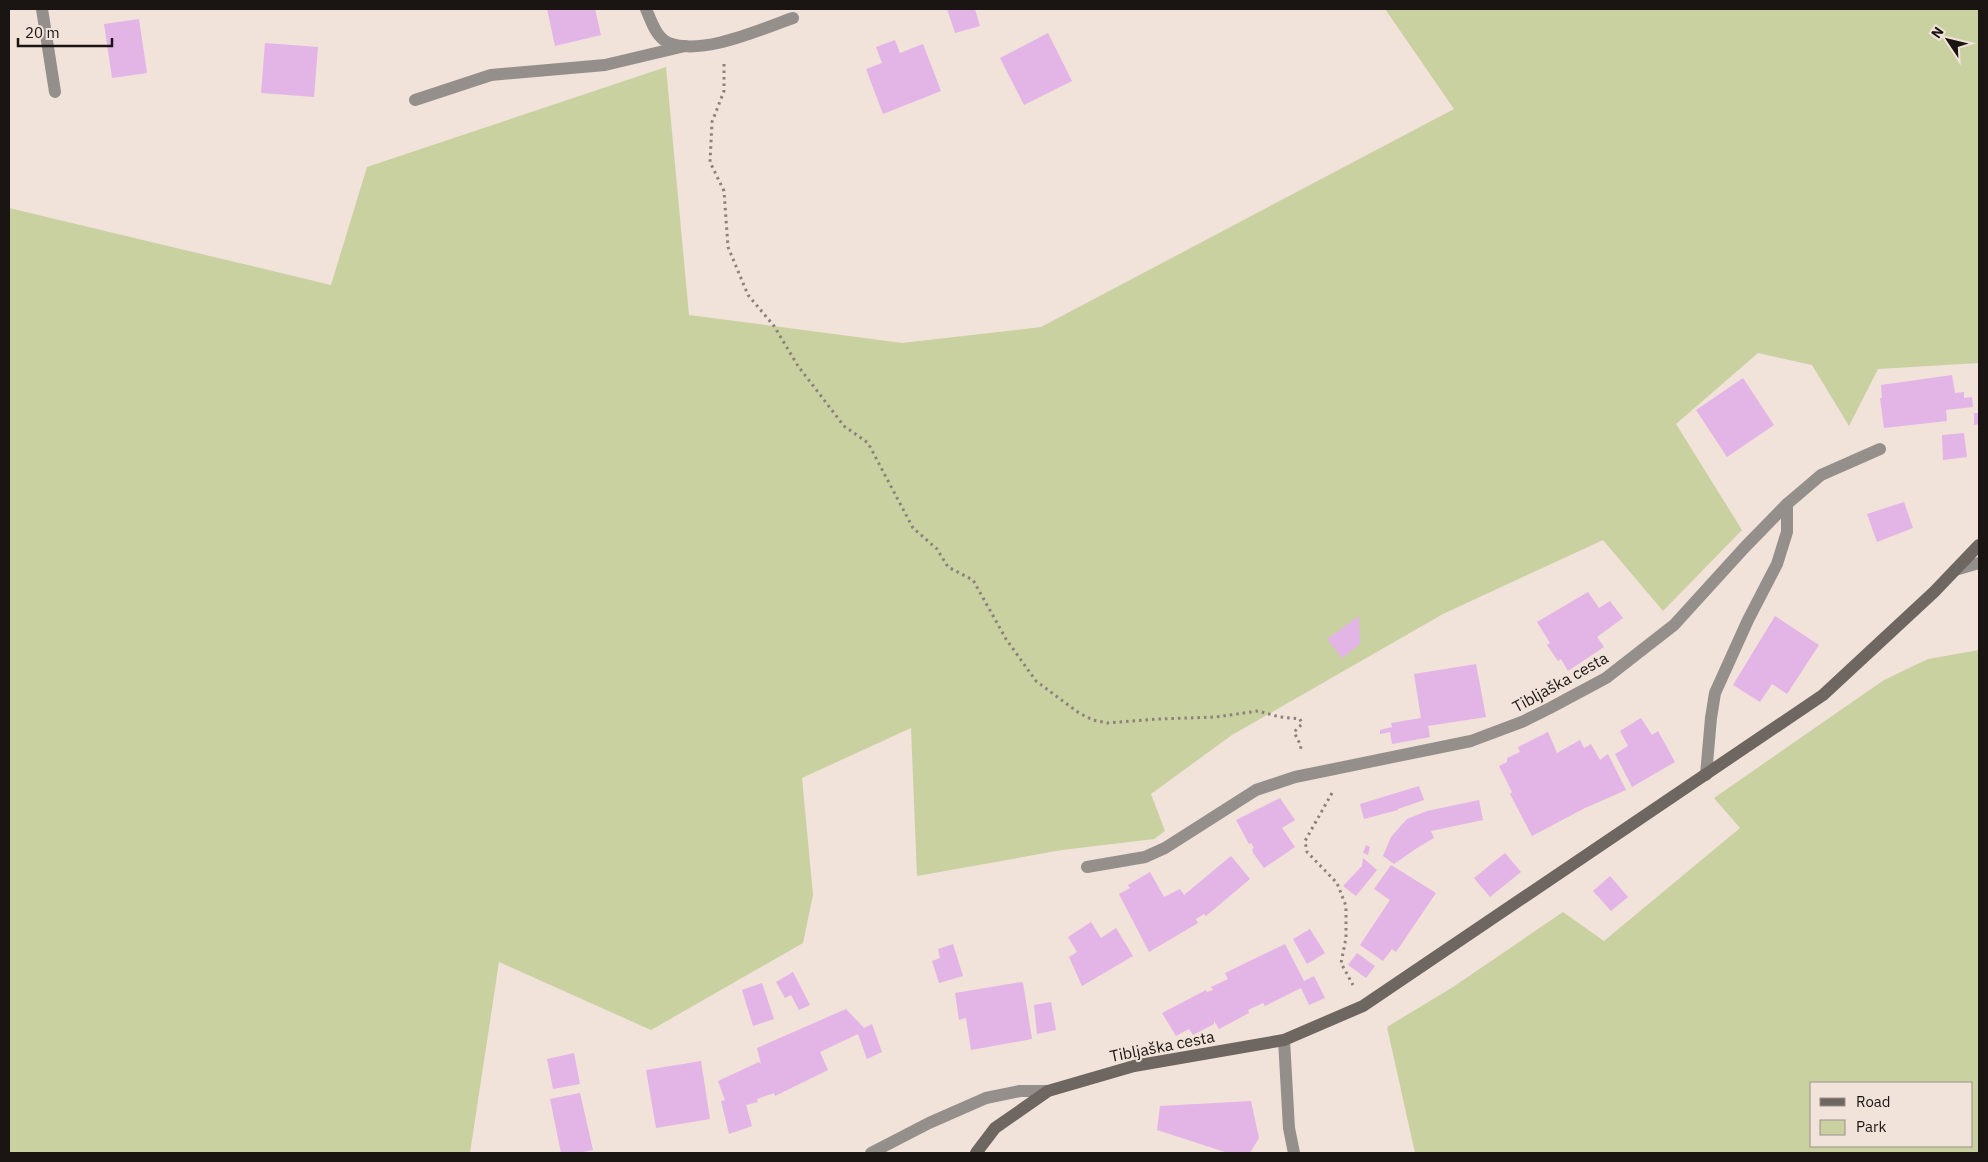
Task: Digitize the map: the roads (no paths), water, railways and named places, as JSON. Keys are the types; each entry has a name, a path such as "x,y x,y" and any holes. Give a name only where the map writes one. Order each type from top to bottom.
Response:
{"street":[{"path":"42,9 55,92"},
{"path":"646,9 654,29 668,43 685,46"},
{"path":"415,100 491,75 605,65 685,46 724,43 793,18"},
{"name":"Tibljaška cesta","path":"1087,867 1145,857 1165,848 1256,790 1309,774 1471,741 1524,721 1606,678 1674,625 1787,504 1821,475 1880,449"},
{"path":"1706,775 1715,693 1748,620 1777,564 1788,532 1787,504"},
{"name":"Tibljaška cesta","path":"871,1153 929,1123 986,1098 1020,1091 1048,1091 1134,1066 1284,1040 1363,1006 1822,695 1934,592 1979,545"},
{"path":"1955,570 1979,563"},
{"path":"1284,1040 1289,1128 1294,1153"},
{"name":"Tibljaška cesta","path":"976,1153 995,1128 1048,1091"}]}
